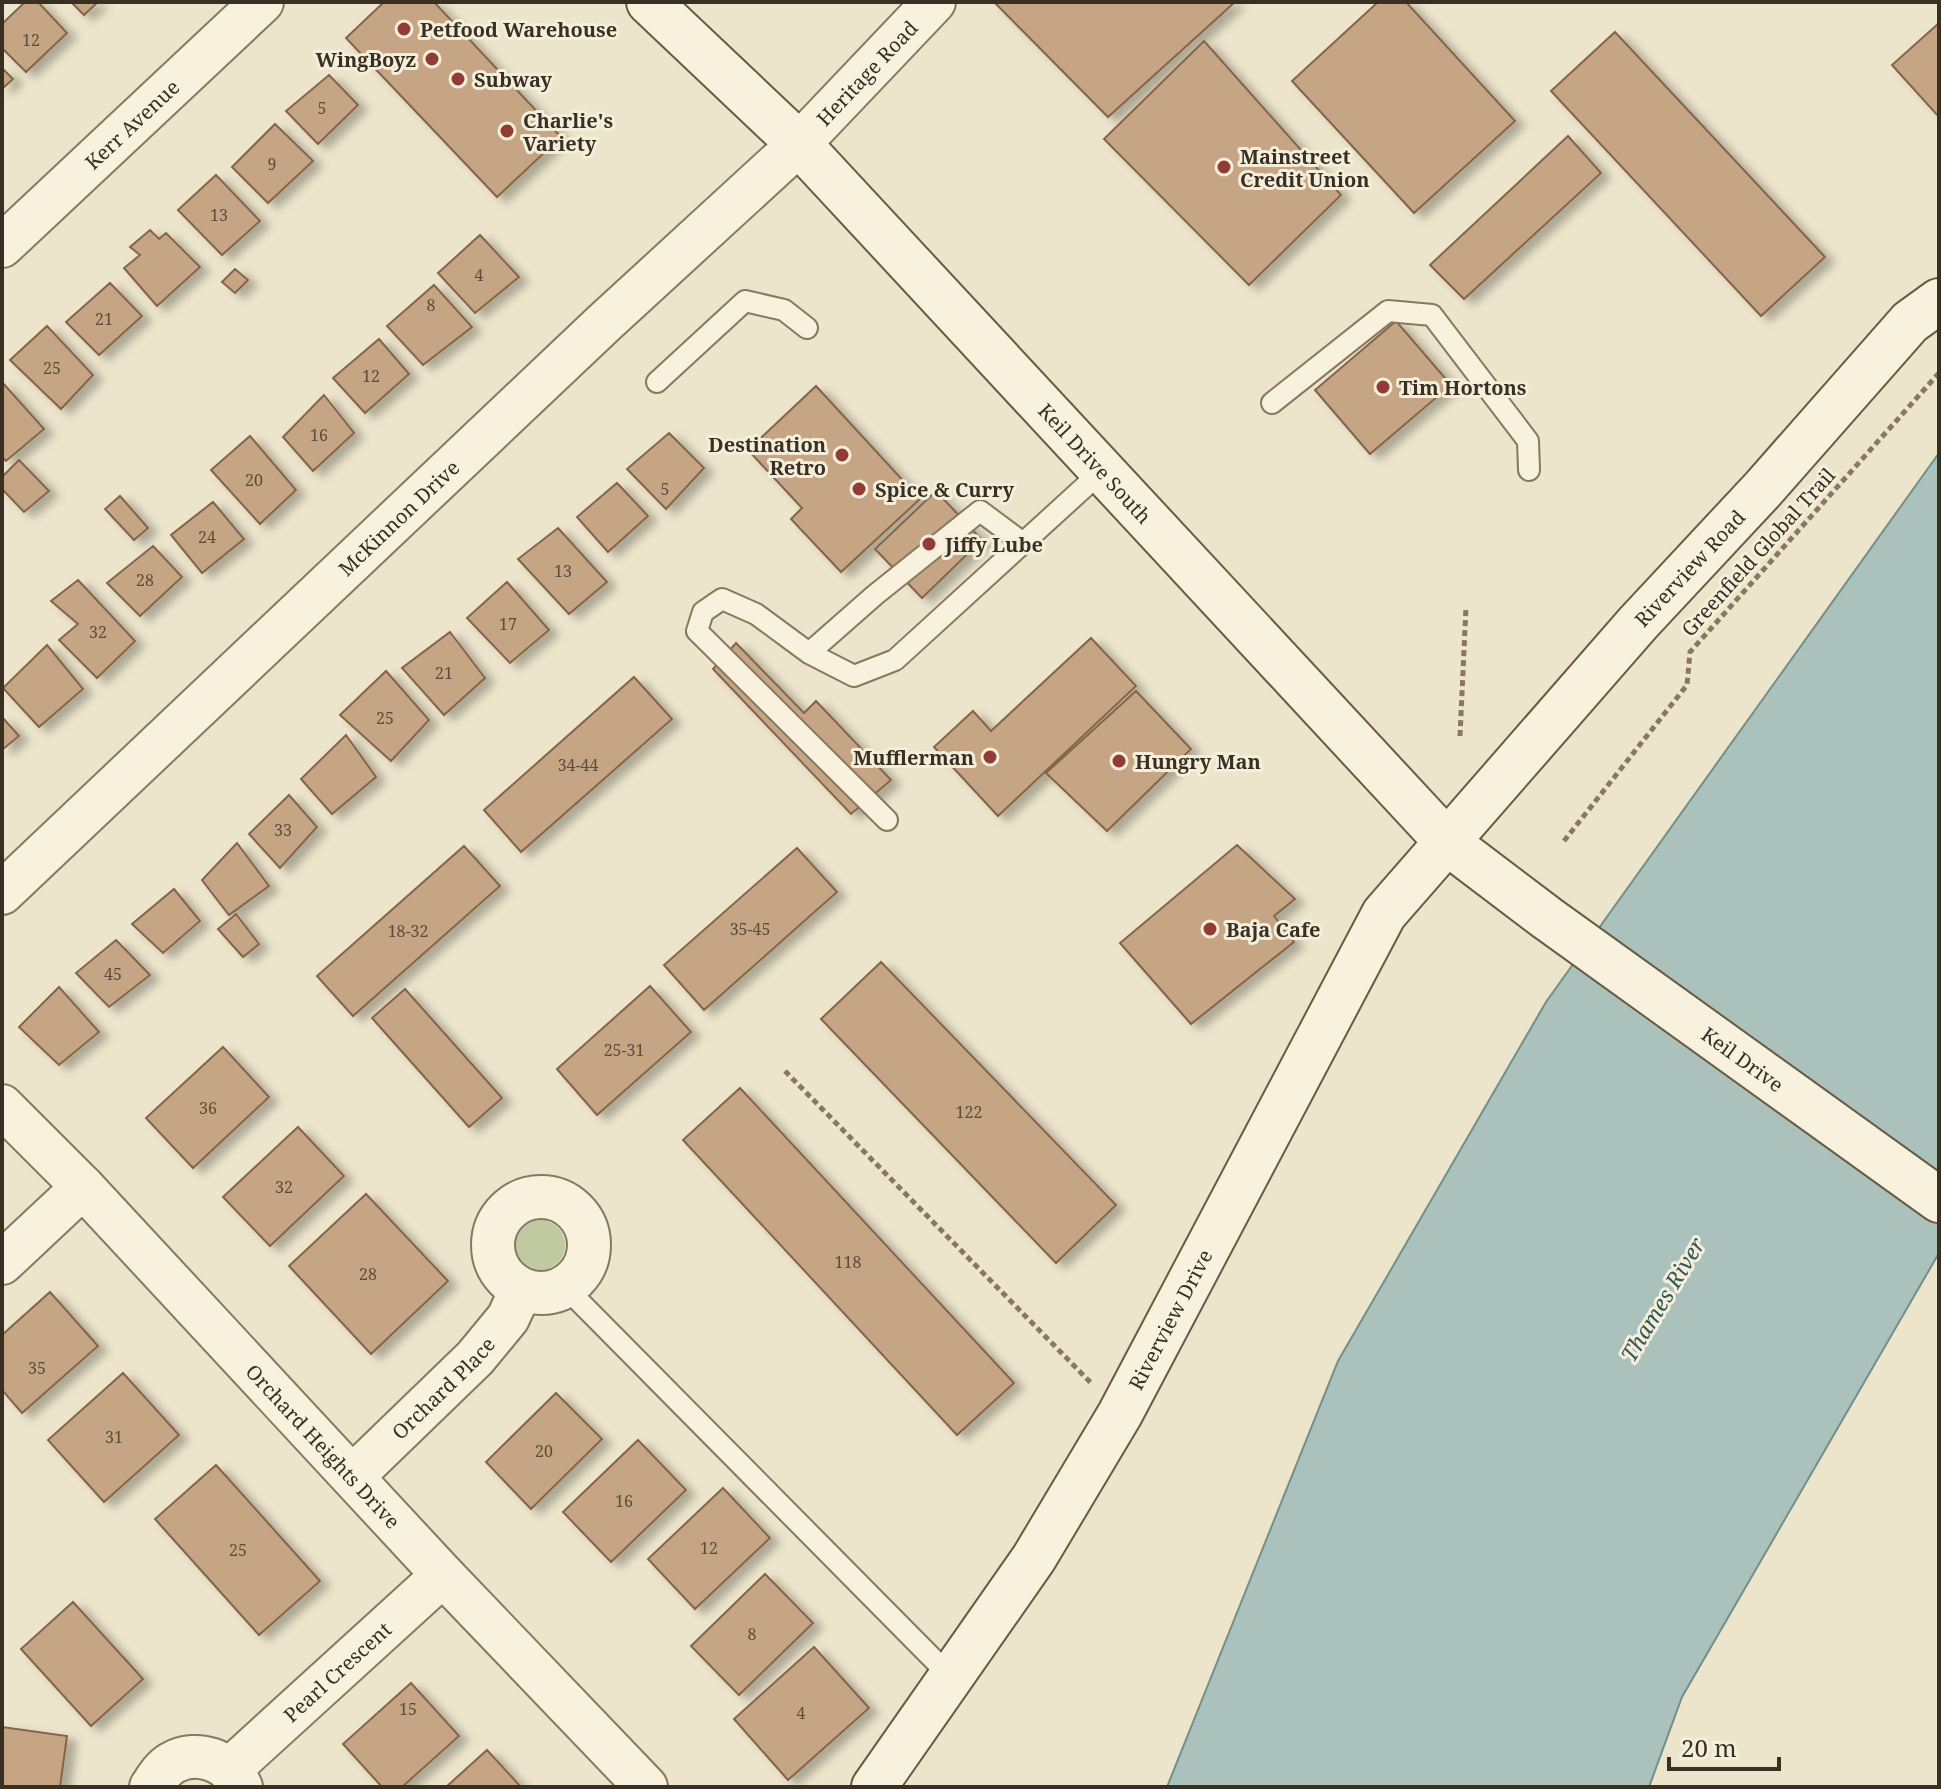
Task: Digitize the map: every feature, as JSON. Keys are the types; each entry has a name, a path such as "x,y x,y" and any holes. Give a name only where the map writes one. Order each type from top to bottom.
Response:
{"main road":[{"name":"Keil Drive South","path":"649,2 799,144 1448,843 1547,918"},
{"name":"Riverview Road","path":"1448,843 1638,623 1763,489 1910,322 1939,301"},
{"name":"Riverview Drive","path":"874,1787 1034,1558 1120,1414 1384,914 1448,843"},
{"name":"Keil Drive","path":"1547,918 1939,1200"}],"street":[{"name":"Kerr Avenue","path":"2,246 262,2"},
{"name":"Heritage Road","path":"799,144 934,2"},
{"name":"McKinnon Drive","path":"2,893 604,323 799,144"},
{"name":"Orchard Heights Drive","path":"2,1106 83,1187 443,1575 646,1787"},
{"path":"2,1263 83,1187"},
{"path":"544,1197 560,1201 573,1209 583,1221 589,1250 585,1265 577,1278 551,1293 536,1294 521,1290 507,1280 497,1266 493,1251 494,1234 500,1218 527,1199 544,1197"},
{"name":"Orchard Place","path":"353,1476 475,1358 508,1318 521,1290"},
{"name":"Pearl Crescent","path":"151,1787 160,1773 172,1763 186,1758 202,1757 217,1761 235,1778 443,1575"}],"lane":[{"path":"657,382 745,301 784,310 807,328"},
{"path":"1272,403 1388,311 1432,315 1528,441 1529,470"},
{"path":"887,820 697,631 703,612 722,599 756,614 809,653 854,676 895,660 1102,471"},
{"path":"809,653 875,595 980,511 1023,543"},
{"path":"565,1287 950,1676"}],"path":[{"name":"Greenfield Global Trail","path":"1564,841 1687,685 1690,652 1939,373"},
{"path":"1460,736 1466,607"},
{"path":"785,1071 1120,1414"}],"green space":[{"path":"540,1220 558,1227 565,1245 558,1263 540,1270 522,1263 515,1245 522,1227"}],"water":[{"name":"Thames River","path":"1939,453 1939,1253 1682,1697 1649,1787 1167,1787 1338,1361 1546,1002"}],"building":[{"path":"25,2 38,2 67,33 26,72 2,48 2,24"},
{"path":"71,2 98,2 84,15"},
{"path":"384,2 434,2 561,137 497,197 346,38"},
{"path":"994,2 1235,2 1108,117"},
{"path":"1378,2 1406,2 1515,121 1414,213 1292,81"},
{"path":"1939,23 1939,117 1892,65"},
{"path":"1615,32 1825,257 1761,316 1551,91"},
{"name":"Mainstreet Credit Union","path":"1204,41 1341,195 1249,285 1104,139"},
{"path":"2,68 13,79 2,89"},
{"path":"329,75 358,105 318,144 286,111"},
{"path":"275,124 313,161 268,203 232,167"},
{"path":"1568,136 1601,173 1464,299 1430,265"},
{"path":"216,175 260,221 222,255 178,210"},
{"path":"150,230 159,239 166,233 200,267 157,306 124,268 140,255 130,247"},
{"path":"480,235 519,277 475,313 438,273"},
{"path":"235,269 248,280 235,293 222,282"},
{"path":"110,283 142,316 99,355 66,322"},
{"path":"434,285 472,327 423,365 387,326"},
{"name":"Tim Hortons","path":"1396,321 1451,385 1370,454 1315,390"},
{"path":"47,326 93,375 61,409 10,360"},
{"path":"379,339 409,374 365,413 333,378"},
{"path":"2,382 44,429 6,461 2,457"},
{"path":"816,386 920,499 841,572 791,519 802,508 748,450"},
{"path":"324,395 354,433 313,471 283,437"},
{"path":"669,433 704,468 666,509 627,469"},
{"path":"250,436 296,490 260,524 211,470"},
{"path":"19,460 49,491 24,512 2,489 2,477"},
{"path":"617,483 648,516 608,552 577,517"},
{"name":"Jiffy Lube","path":"936,491 982,540 922,598 875,549"},
{"path":"120,496 148,528 134,540 105,509"},
{"path":"213,502 244,539 202,573 171,535"},
{"path":"558,528 607,582 569,614 518,559"},
{"path":"153,546 182,577 140,616 107,583"},
{"path":"78,580 135,641 97,678 59,640 78,624 51,601"},
{"path":"507,582 549,630 510,663 467,618"},
{"path":"450,632 485,678 444,715 402,668"},
{"path":"1091,638 1136,686 998,816 934,747 973,711 991,731"},
{"path":"736,643 804,713 816,701 891,780 851,814 713,669"},
{"path":"47,645 83,689 39,727 3,688"},
{"path":"386,671 429,720 391,761 340,715"},
{"path":"634,677 672,719 521,852 484,810"},
{"name":"Hungry Man","path":"1136,691 1191,749 1107,831 1046,773"},
{"path":"2,717 19,736 2,750"},
{"path":"346,735 376,777 332,814 301,779"},
{"path":"289,795 317,827 280,868 249,834"},
{"path":"237,843 269,886 229,915 202,880"},
{"name":"Baja Cafe","path":"1237,845 1295,899 1274,916 1294,942 1191,1024 1120,943"},
{"path":"464,846 500,886 353,1016 317,976"},
{"path":"797,848 837,892 704,1010 664,965"},
{"path":"174,889 200,921 163,953 132,924"},
{"path":"236,914 259,944 243,957 218,929"},
{"path":"116,940 150,975 109,1007 76,973"},
{"path":"881,962 1116,1205 1056,1263 821,1019"},
{"path":"650,986 691,1032 597,1115 557,1069"},
{"path":"59,987 99,1032 59,1065 19,1027"},
{"path":"405,989 502,1098 469,1127 372,1018"},
{"path":"223,1047 269,1097 193,1168 146,1118"},
{"path":"740,1088 1014,1383 957,1435 683,1140"},
{"path":"298,1127 344,1176 270,1246 223,1197"},
{"path":"366,1194 448,1281 371,1354 289,1266"},
{"path":"50,1292 98,1346 22,1413 2,1390 2,1335"},
{"path":"123,1373 179,1435 104,1502 48,1440"},
{"path":"556,1393 602,1439 531,1509 486,1462"},
{"path":"638,1440 686,1490 611,1562 563,1512"},
{"path":"216,1465 320,1581 259,1635 155,1519"},
{"path":"723,1488 770,1538 695,1609 648,1559"},
{"path":"765,1574 813,1623 739,1695 691,1646"},
{"path":"73,1602 143,1679 91,1726 21,1649"},
{"path":"814,1647 869,1708 788,1780 734,1719"},
{"path":"411,1683 459,1736 402,1787 382,1787 343,1744"},
{"path":"2,1727 67,1736 60,1787 2,1787"},
{"path":"487,1750 521,1787 446,1787"}],"place":[{"name":"Petfood Warehouse","path":"404,29"},
{"name":"WingBoyz","path":"432,59"},
{"name":"Subway","path":"458,79"},
{"name":"Charlie's Variety","path":"507,131"},
{"name":"Mainstreet Credit Union","path":"1224,167"},
{"name":"Tim Hortons","path":"1383,387"},
{"name":"Destination Retro","path":"842,455"},
{"name":"Spice & Curry","path":"859,489"},
{"name":"Jiffy Lube","path":"929,544"},
{"name":"Mufflerman","path":"990,757"},
{"name":"Hungry Man","path":"1119,761"},
{"name":"Baja Cafe","path":"1210,929"}]}
